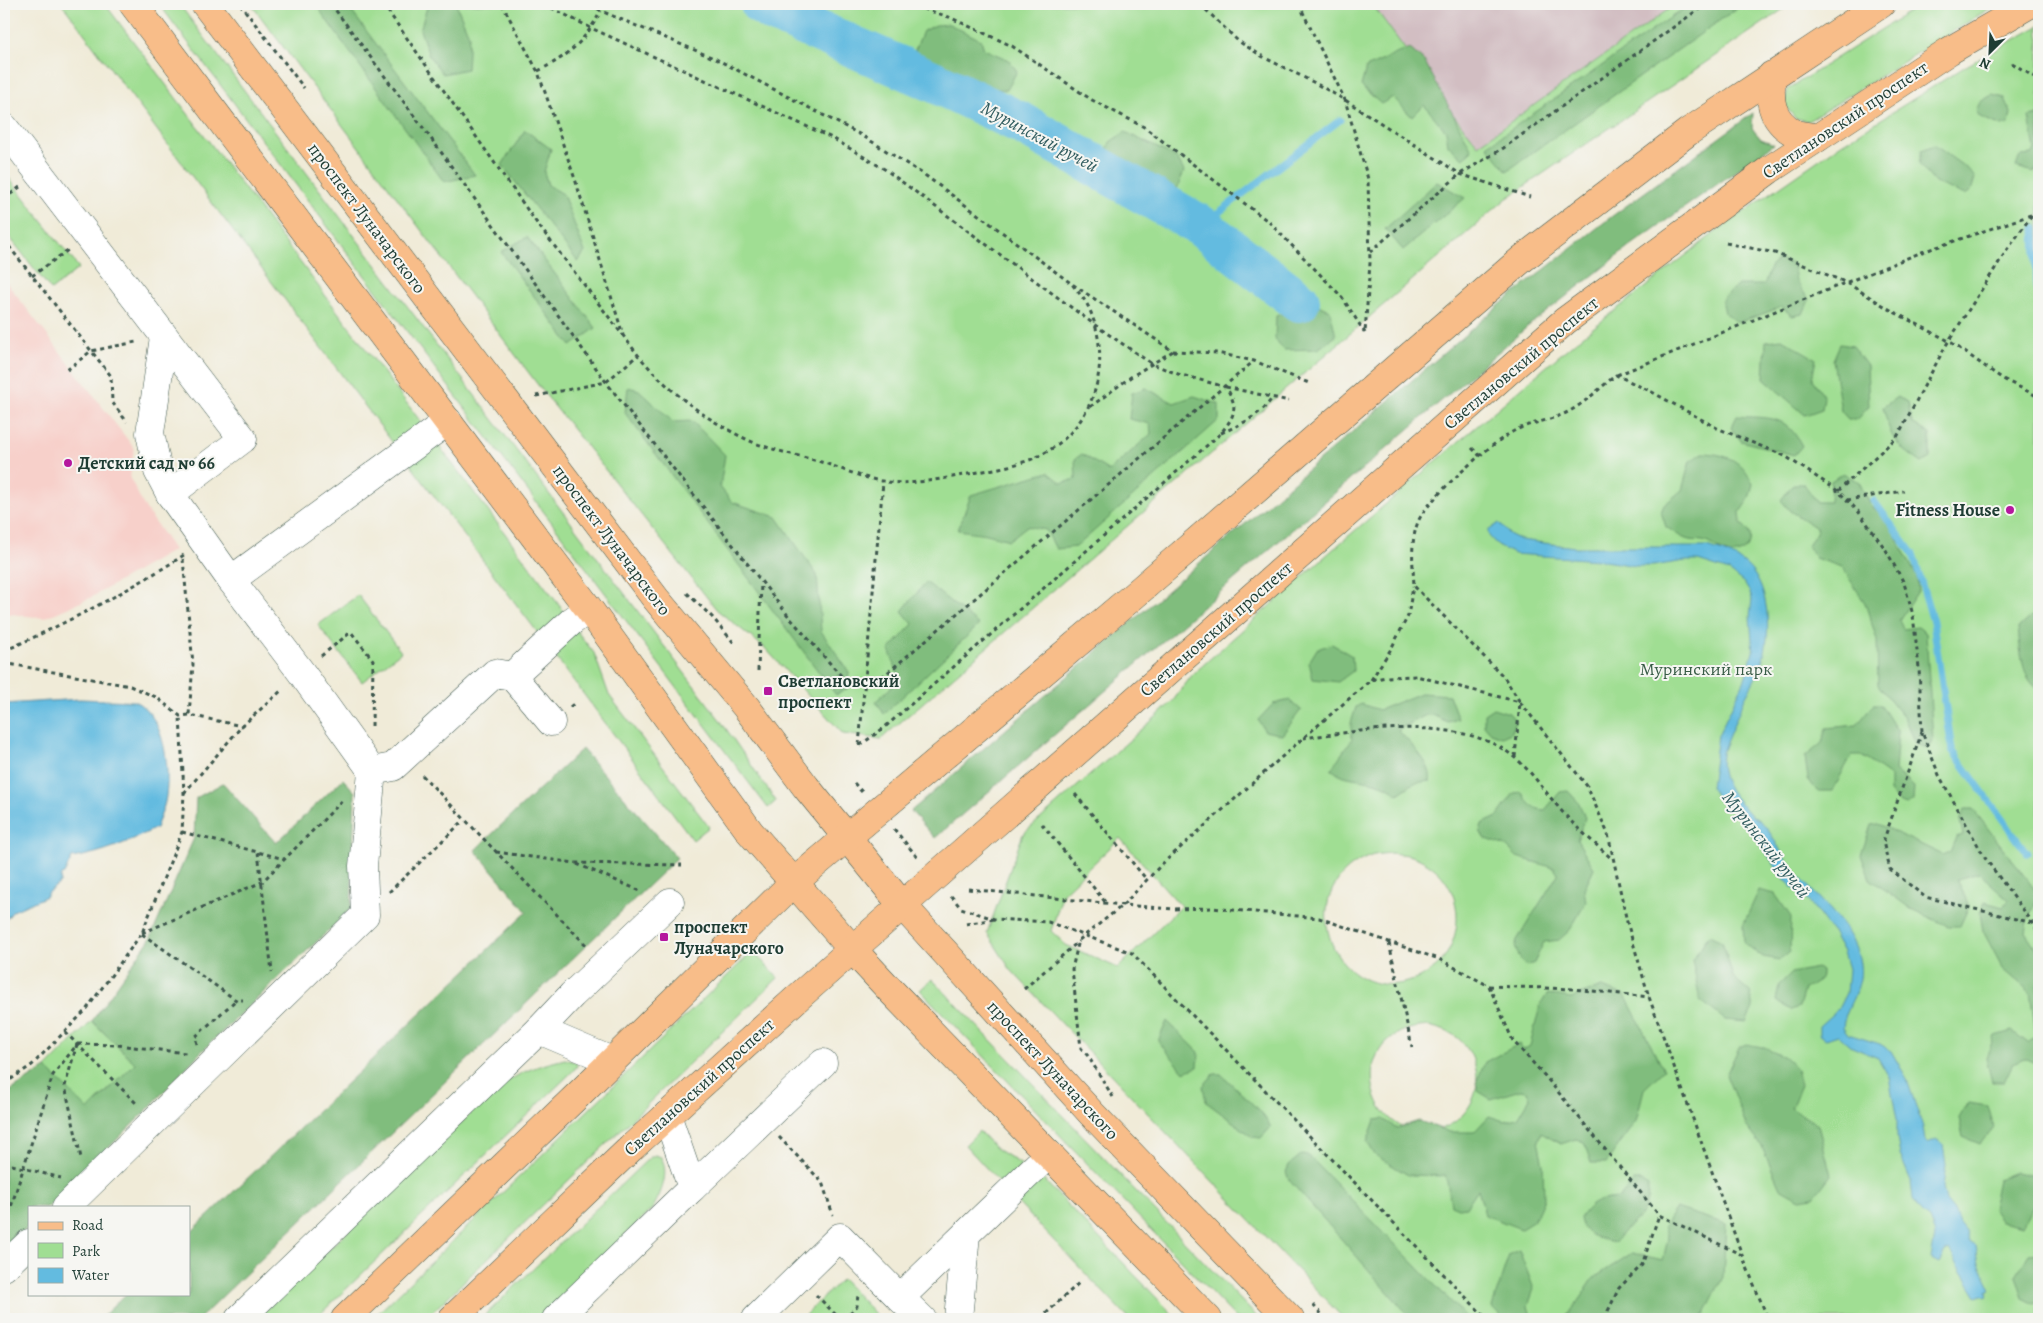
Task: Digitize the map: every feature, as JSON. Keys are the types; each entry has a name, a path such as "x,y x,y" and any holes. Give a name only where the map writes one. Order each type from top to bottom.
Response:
{"main road":[{"path":"133,4 589,609 738,816 852,949 1208,1319"},
{"name":"проспект Луначарского","path":"205,4 656,599 746,708 806,787 902,905 1092,1114 1290,1319"},
{"path":"345,1319 794,882 1131,598 1522,259 1688,132 1881,4"},
{"name":"Светлановский проспект","path":"452,1319 667,1115 852,949 1565,321 1769,170 1949,50 2030,4"},
{"path":"1772,75 1769,98 1777,119 1795,133 1817,138"}],"street":[{"path":"4,127 243,439 170,494"},
{"path":"67,1206 365,915 363,866 372,771 301,672 231,580 193,549 170,494 158,471 150,433 164,337"},
{"path":"231,580 448,422"},
{"path":"512,676 572,621 589,609"},
{"path":"372,771 393,766 495,673 512,676 552,722"},
{"path":"239,1319 539,1030 660,899"},
{"path":"539,1030 612,1061"},
{"path":"556,1319 823,1063"},
{"path":"667,1115 692,1188"},
{"path":"900,1298 1049,1154"},
{"path":"958,1319 966,1234"},
{"path":"756,1319 840,1237 922,1319"},
{"path":"4,1267 28,1244"}],"path":[{"path":"331,4 441,152 606,382 790,618 844,679 864,685 886,674 1226,387 1254,361"},
{"path":"383,4 536,222 638,355 650,369 687,403 750,440 883,482 916,482 954,477 1016,464 1041,455 1076,428 1089,408 1098,385 1098,346 1095,325 1087,304 1072,284"},
{"path":"502,4 538,72 576,182 624,338"},
{"path":"544,4 591,28 834,139 886,170 1095,325 1152,364 1178,374 1226,387 1289,400"},
{"path":"591,4 601,11 716,59 863,136 926,176 1072,284 1172,351 1217,354 1254,361 1309,383"},
{"path":"900,4 918,6 949,17 1012,46 1092,100 1144,127 1270,222 1342,297 1365,334 1370,252 1368,179 1345,100 1299,4"},
{"path":"1200,4 1238,41 1265,58 1345,100 1460,174 1530,197"},
{"path":"1370,252 1460,174 1502,149 1706,4"},
{"path":"538,72 573,50 591,28 601,11"},
{"path":"2012,63 2039,80"},
{"path":"1838,491 1897,436 1949,342 2039,205"},
{"path":"1024,989 1122,905 1162,864 1302,738 1370,680 1391,649 1408,616 1414,586 1412,551 1418,521 1423,511 1435,497 1480,456 1514,431 1568,412 1616,375 1922,252 2031,215"},
{"path":"32,276 87,237"},
{"path":"4,240 111,376 112,402 126,422 150,433"},
{"path":"1726,243 1775,253 1847,283 1894,312 1949,342 2003,379 2039,398"},
{"path":"67,370 91,351 164,337"},
{"path":"1089,408 1132,376 1172,351"},
{"path":"536,396 606,382 638,355"},
{"path":"1616,375 1652,392 1717,428 1785,456 1838,491 1858,511 1886,550 1904,583 1913,616 1919,668 1922,732 1938,775 1985,858 2034,923 2039,934"},
{"path":"883,482 859,746 885,727 1220,434 1233,419 1234,406 1232,397 1226,387"},
{"path":"1220,434 1250,420 1267,406 1273,397"},
{"path":"1472,448 1480,456"},
{"path":"1847,500 1904,491"},
{"path":"4,651 136,586 193,549"},
{"path":"189,715 193,664 193,549"},
{"path":"758,671 761,581"},
{"path":"1414,586 1504,677 1520,702 1587,786 1608,834 1627,922 1649,997 1742,1255 1768,1319"},
{"path":"184,792 242,726 301,672 351,632 373,660 372,771"},
{"path":"4,663 130,686 156,697 180,716 189,715 242,726"},
{"path":"1370,680 1401,675 1416,676 1520,702"},
{"path":"1515,757 1520,702"},
{"path":"4,1084 32,1065 86,1010 142,933 182,832 184,792 180,716"},
{"path":"1302,738 1366,730 1434,729 1468,734 1499,747 1515,757 1568,818 1612,859"},
{"path":"1922,732 1882,842 1890,869 1925,897 2034,923"},
{"path":"404,756 592,951"},
{"path":"854,783 961,908 994,919"},
{"path":"1075,794 1147,880"},
{"path":"142,933 262,882 345,798"},
{"path":"365,915 464,820"},
{"path":"1042,824 1106,903"},
{"path":"182,832 284,859"},
{"path":"258,852 275,1002"},
{"path":"496,852 575,863 682,865"},
{"path":"575,863 660,899"},
{"path":"968,889 1122,905 1173,909 1212,908 1319,918 1439,959 1489,986 1573,989 1649,997"},
{"path":"966,924 994,919 1048,922 1132,953 1487,1319"},
{"path":"142,933 236,1000"},
{"path":"1079,940 1072,969 1081,1048"},
{"path":"1389,942 1412,1047"},
{"path":"1489,986 1512,1041 1545,1076 1659,1215 1742,1255"},
{"path":"65,1032 154,1121"},
{"path":"77,1044 117,1045 190,1053"},
{"path":"4,1229 53,1075 77,1044"},
{"path":"4,1163 88,1186 65,1086 77,1044"},
{"path":"778,1135 822,1182 840,1237"},
{"path":"1607,1319 1608,1311 1619,1288 1642,1265 1659,1215"},
{"path":"799,1277 840,1319"},
{"path":"1040,1319 1081,1281"},
{"path":"2031,1319 2039,1314"}],"shaded area":[{"path":"1372,4 1676,4 1478,145 1448,108"},
{"name":"Детский сад № 66","path":"4,279 134,448 130,478 144,506 174,550 90,598 44,618 4,613"}],"green space":[{"path":"62,4 105,4 421,422 411,436 396,447"},
{"path":"159,4 179,4 720,720 776,801 768,808"},
{"path":"251,4 1372,4 1448,108 1478,145 1676,4 1791,4 1506,199 881,739 843,734 765,648 717,610 541,389"},
{"path":"315,4 346,4 475,175 444,182"},
{"path":"428,4 456,4 469,35 467,69 443,74 429,56 420,30"},
{"path":"1690,4 1743,4 1507,171 1487,146"},
{"path":"1921,4 1997,4 1808,121 1795,118 1784,104 1788,89"},
{"path":"949,24 981,40 984,49 1009,60 1017,71 1007,90 967,86 919,64 915,50 923,31 936,25"},
{"name":"Муринский парк","path":"2039,26 2039,1319 1344,1319 1011,970 987,933 1023,834 1172,702 1193,674 1330,552 1575,342 1722,227 1840,145 1966,66","holes":["1120,838 1181,906 1118,968 1066,945 1051,931 1063,893","1401,854 1412,856 1427,863 1448,884 1454,897 1457,911 1453,941 1439,964 1428,973 1414,980 1386,984 1362,978 1344,963 1331,942 1327,919 1330,895 1344,873 1368,857","1429,1026 1453,1035 1467,1048 1475,1066 1477,1085 1471,1104 1461,1117 1452,1124 1437,1129 1407,1129 1394,1122 1376,1098 1373,1070 1377,1056 1385,1044 1397,1034 1413,1028"]},
{"path":"1409,48 1425,62 1472,150 1463,158 1448,145 1446,131 1424,105 1412,117 1393,97 1381,104 1361,86 1366,68"},
{"path":"1992,95 2005,98 2011,113 2009,124 2002,126 1980,117 1976,111 1980,102"},
{"path":"1753,113 1752,128 1761,139 1774,144 1633,244 1527,327 935,838 911,811 1502,303 1611,217"},
{"path":"2039,115 2039,166 2034,172 2016,167 2020,156 2033,155 2035,149 2029,117"},
{"path":"525,130 551,149 544,172 548,185 563,194 585,252 578,262 502,165"},
{"path":"1125,132 1176,157 1184,171 1176,192 1160,192 1111,166 1104,158 1110,142"},
{"path":"1934,145 1969,170 1975,178 1971,191 1965,195 1935,183 1919,164 1922,150"},
{"path":"4,172 79,268 51,290 4,230"},
{"path":"1437,182 1465,198 1403,250 1385,229"},
{"path":"527,237 596,328 571,346 501,252"},
{"path":"1779,259 1793,264 1796,281 1809,300 1803,314 1792,316 1782,307 1737,323 1725,313 1722,299 1738,285 1764,285 1770,267"},
{"path":"1311,302 1330,310 1336,336 1318,349 1284,350 1275,339 1276,316"},
{"path":"1782,339 1816,359 1812,379 1824,397 1822,409 1805,415 1764,379 1766,341"},
{"path":"1840,344 1852,346 1867,366 1869,406 1858,419 1848,419 1841,411 1833,360"},
{"path":"628,387 639,390 673,422 692,421 725,455 720,487 732,502 777,517 817,575 821,631 849,672 847,689 836,695 625,413"},
{"path":"1146,388 1174,403 1194,396 1219,404 1219,420 1076,547 1056,549 1046,530 1027,526 1009,540 987,534 958,530 971,495 1048,472 1062,483 1076,479 1075,459 1082,454 1109,471 1151,434 1150,424 1129,419 1132,393"},
{"path":"1897,397 1908,402 1912,423 1930,434 1930,458 1922,463 1899,445 1889,427 1883,407"},
{"path":"1737,416 1768,418 1783,423 1796,435 1802,446 1794,455 1741,441 1731,428"},
{"path":"436,442 565,613 541,637 406,459"},
{"path":"1703,453 1720,455 1733,460 1749,476 1753,484 1749,499 1740,512 1741,524 1750,535 1749,545 1736,554 1721,551 1706,542 1684,538 1666,527 1661,512 1664,505 1682,490 1690,461"},
{"path":"1843,473 1859,482 1871,506 1886,517 1917,577 1918,591 1899,620 1903,629 1918,627 1926,633 1933,740 1928,748 1915,744 1904,717 1878,685 1877,640 1865,603 1842,567 1815,558 1808,546 1818,529 1790,511 1781,500 1793,484 1804,484 1817,502 1830,502 1831,481"},
{"path":"926,582 979,625 884,714 876,701 900,679 889,650 913,624 902,611"},
{"path":"358,595 401,652 362,682 318,625"},
{"path":"2031,616 2039,617 2039,689 2028,678 2022,662 2018,628"},
{"path":"576,630 594,653 609,695 709,827 693,840 552,652"},
{"path":"1332,644 1352,656 1353,671 1338,682 1313,679 1309,662 1317,649"},
{"path":"1421,693 1449,695 1458,719 1448,722 1432,715 1426,715 1398,730 1424,760 1430,774 1430,781 1414,783 1398,794 1380,784 1338,774 1331,769 1352,739 1351,723 1356,707 1361,704 1379,710"},
{"path":"1290,700 1301,710 1282,735 1265,731 1258,720 1273,704"},
{"path":"1873,705 1881,705 1898,732 1895,771 1914,787 1913,801 1907,805 1900,803 1890,792 1890,776 1860,755 1852,755 1832,791 1817,791 1808,779 1805,757 1822,743 1826,728 1857,725"},
{"path":"1493,708 1509,713 1516,721 1512,732 1502,737 1491,733 1484,725 1484,714"},
{"path":"582,749 677,858 199,1319 100,1319 124,1296 190,1296 190,1233 527,912 475,850"},
{"path":"343,779 355,792 351,909 199,1054 145,1112 49,1206 28,1206 28,1227 4,1251 4,1095 46,1068 89,1110 135,1063 92,1021 150,939 194,838 196,798 223,783 276,843"},
{"path":"1568,791 1579,803 1585,818 1577,840 1594,868 1584,889 1586,902 1570,930 1559,940 1544,942 1534,963 1527,966 1521,961 1515,947 1517,940 1558,874 1554,868 1517,857 1506,846 1484,838 1480,831 1482,824 1497,817 1514,793 1522,792 1530,805 1545,810 1560,792"},
{"path":"1965,809 1973,809 2039,895 2029,916 2026,933 2039,953 2039,1065 2024,1058 2013,1063 2004,1082 1992,1082 1986,1058 1995,1036 2012,1031 2028,1043 2036,1035 2030,992 2003,969 1983,931 1980,913 1985,902 2003,907 2009,900 1979,873 1957,879 1969,906 1960,926 1948,926 1911,909 1870,879 1861,855 1871,825 1878,824 1943,855 1950,852 1956,837 1963,835 1960,821"},
{"path":"1759,890 1775,894 1791,917 1790,952 1780,960 1763,957 1744,943 1743,925"},
{"path":"1709,935 1722,941 1733,977 1750,992 1753,1008 1746,1022 1725,1020 1700,1000 1692,960"},
{"path":"753,951 778,978 425,1319 372,1319"},
{"path":"1817,968 1821,971 1820,978 1816,983 1804,989 1799,1007 1791,1010 1776,1001 1779,985 1791,973"},
{"path":"932,979 1259,1319 1237,1319 920,990"},
{"path":"1602,987 1625,995 1664,1070 1644,1089 1636,1121 1606,1163 1591,1163 1584,1142 1576,1139 1561,1144 1541,1133 1538,1141 1543,1164 1544,1199 1534,1221 1521,1229 1485,1215 1478,1189 1466,1207 1458,1208 1451,1205 1446,1176 1408,1175 1375,1155 1367,1142 1375,1120 1383,1119 1397,1128 1419,1121 1450,1132 1474,1132 1489,1116 1504,1121 1518,1118 1530,1098 1527,1091 1520,1090 1491,1099 1478,1091 1476,1083 1485,1062 1519,1044 1523,1050 1530,1046 1540,1006 1547,994 1571,998"},
{"path":"92,1021 135,1063 88,1110 46,1068"},
{"path":"1167,1021 1199,1052 1198,1067 1184,1072 1158,1041"},
{"path":"1746,1044 1762,1047 1785,1057 1797,1069 1801,1085 1791,1108 1818,1125 1831,1175 1814,1197 1800,1199 1780,1188 1761,1145 1747,1127 1726,1075 1739,1047"},
{"path":"565,1059 576,1062 577,1066 573,1071 315,1319 256,1319 492,1093 526,1071"},
{"path":"1214,1074 1221,1074 1261,1112 1271,1127 1261,1138 1253,1137 1206,1102 1203,1086"},
{"path":"1968,1103 1988,1106 1994,1127 1980,1144 1963,1137 1959,1118"},
{"path":"979,1131 995,1148 1022,1165 1002,1185 965,1145"},
{"path":"655,1155 661,1157 664,1163 665,1177 653,1208 538,1319 481,1319 649,1158"},
{"path":"1301,1155 1309,1156 1468,1319 1412,1319 1289,1180 1286,1172 1289,1165"},
{"path":"2015,1172 2037,1176 2038,1183 2035,1202 2022,1226 2001,1221 1992,1209 1998,1179"},
{"path":"1039,1175 1177,1319 1129,1319 1014,1199"},
{"path":"1634,1181 1642,1181 1648,1186 1645,1207 1638,1218 1615,1242 1597,1238 1588,1233 1581,1224 1580,1218 1584,1212 1596,1202 1619,1198"},
{"path":"1676,1208 1726,1224 1723,1277 1702,1319 1559,1319 1569,1314 1594,1278 1632,1253 1663,1260 1668,1238 1664,1226"},
{"path":"1519,1250 1534,1289 1528,1306 1531,1316 1540,1319 1504,1319 1492,1307 1509,1255"},
{"path":"2039,1253 2039,1302 2035,1304 2023,1298 2016,1275 2029,1254"},
{"path":"842,1279 880,1319 807,1319 804,1316"}],"water":[{"path":"1499,523 1509,534 1521,540 1575,547 1707,547 1736,558 1745,564 1760,584 1767,610 1768,624 1765,651 1756,677 1723,750 1721,761 1724,778 1732,793 1751,815 1767,829 1788,863 1828,907 1852,940 1860,964 1860,974 1859,983 1845,1017 1843,1027 1848,1034 1880,1044 1891,1051 1906,1077 1923,1127 1925,1140 1928,1143 1936,1139 1943,1144 1946,1165 1943,1188 1946,1201 1967,1233 1969,1242 1976,1246 1979,1263 1991,1289 1987,1291 1988,1295 1977,1296 1949,1250 1945,1252 1939,1263 1931,1259 1935,1235 1929,1219 1922,1214 1913,1199 1911,1181 1900,1155 1897,1138 1897,1120 1889,1077 1878,1058 1852,1047 1838,1035 1826,1039 1819,1035 1819,1026 1838,1009 1846,993 1848,969 1843,952 1832,932 1811,904 1784,879 1752,832 1735,813 1717,799 1711,787 1718,735 1744,682 1753,652 1750,617 1752,599 1744,583 1729,571 1698,561 1636,566 1598,560 1514,554 1498,546 1489,536 1488,531"},
{"path":"80,699 134,701 145,708 153,718 164,746 166,761 167,790 163,809 156,828 116,846 72,858 64,874 61,875 60,883 47,893 47,896 13,911 4,922 4,704"}],"waterway":[{"name":"Муринский ручей","path":"761,4 776,13 935,82 1021,123 1201,226 1299,301"},
{"path":"1201,226 1340,120"},
{"path":"2035,228 2037,290 2039,295"},
{"path":"1874,501 1913,554 1933,622 1952,750 2027,853"}],"place":[{"name":"Детский сад № 66","path":"68,463"},
{"name":"Fitness House","path":"2010,510"},
{"name":"Светлановский проспект","path":"768,691"},
{"name":"проспект Луначарского","path":"664,937"}]}
